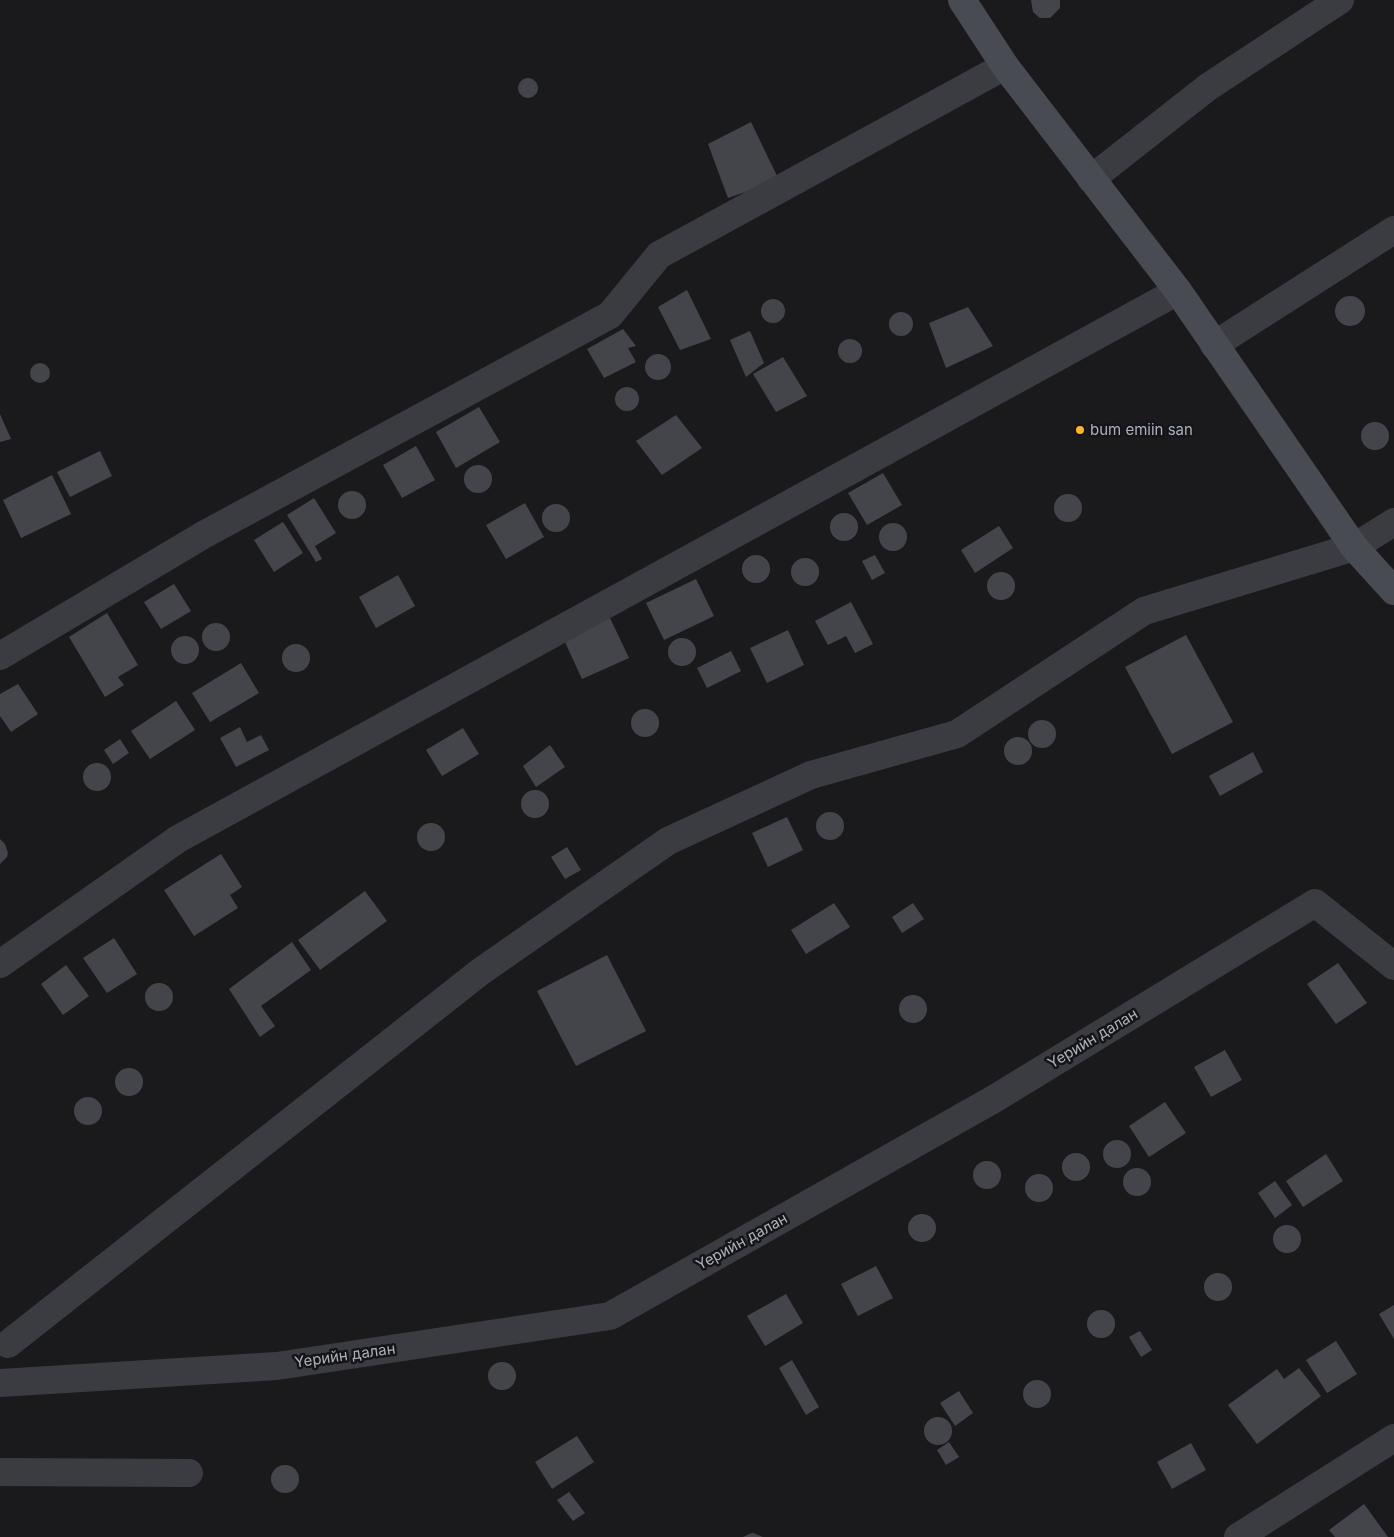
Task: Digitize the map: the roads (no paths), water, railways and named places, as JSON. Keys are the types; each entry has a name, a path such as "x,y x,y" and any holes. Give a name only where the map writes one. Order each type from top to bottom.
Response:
{"street":[{"path":"962,0 1005,66 1178,291 1354,547 1394,591"},
{"path":"1091,179 1208,87 1340,0"},
{"path":"0,656 205,534 610,316 659,255 1005,66"},
{"path":"1214,345 1394,230"},
{"path":"0,964 178,839 1178,291"},
{"path":"8,1344 480,972 668,841 811,775 957,734 1144,611 1354,547 1394,522"},
{"name":"Үерийн далан","path":"0,1383 276,1366 610,1316 994,1099 1315,904 1394,966"},
{"path":"1238,1537 1394,1438"},
{"path":"0,1472 189,1473"}],"place":[{"name":"bum emiin san","path":"1080,430"}]}
